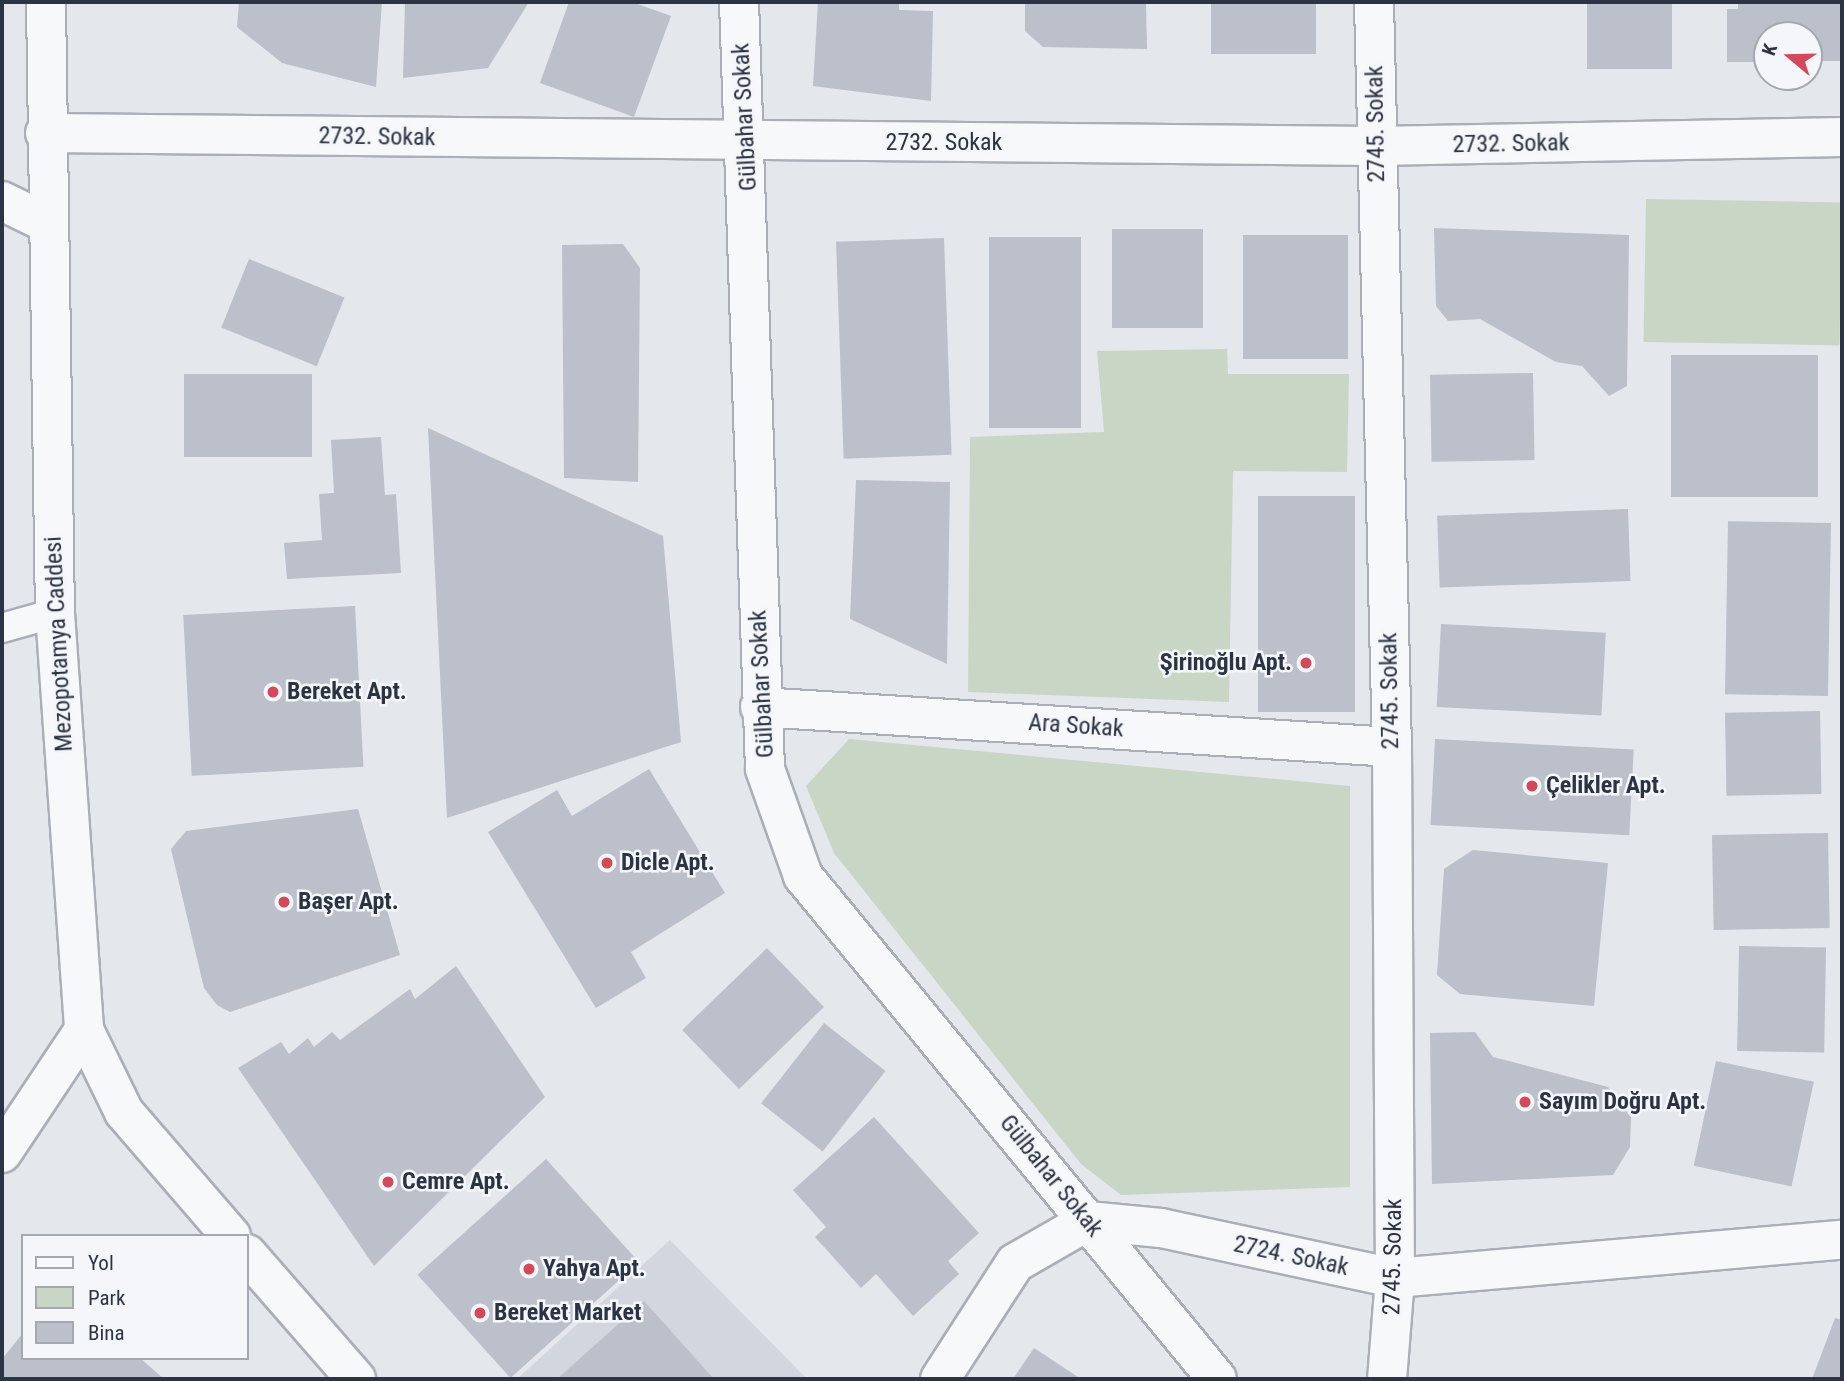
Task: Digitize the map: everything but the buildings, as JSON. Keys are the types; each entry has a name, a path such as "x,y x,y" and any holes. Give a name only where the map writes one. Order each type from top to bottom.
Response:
{"street":[{"name":"Mezopotamya Caddesi","path":"46,2 45,222 55,613 85,1030 124,1112 229,1234"},
{"name":"Gülbahar Sokak","path":"739,2 748,141 760,707 765,769 803,876 1217,1379"},
{"name":"2745. Sokak","path":"1374,2 1392,747 1395,1278 1387,1379"},
{"name":"2732. Sokak","path":"45,133 1376,146 1842,137"},
{"path":"2,201 45,222"},
{"name":"Ara Sokak","path":"760,707 1392,747"},
{"path":"2,1153 85,1030"},
{"path":"940,1379 1015,1263 1088,1221"},
{"name":"2724. Sokak","path":"1088,1221 1161,1228 1395,1278 1842,1240"},
{"path":"248,1255 356,1379"}],"lane":[{"path":"2,628 55,613"}],"shaded area":[{"path":"670,1240 807,1379 517,1379"}],"green space":[{"path":"1646,199 1842,202 1839,345 1644,342"},
{"path":"1227,349 1228,374 1349,374 1347,472 1233,471 1229,702 968,692 970,437 1104,432 1097,351"},
{"path":"849,739 1350,786 1350,1187 1121,1195 1081,1164 834,853 806,786"}],"place":[{"name":"Şirinoğlu Apt.","path":"1306,663"},
{"name":"Bereket Apt.","path":"273,692"},
{"name":"Çelikler Apt.","path":"1532,786"},
{"name":"Dicle Apt.","path":"607,863"},
{"name":"Başer Apt.","path":"284,902"},
{"name":"Sayım Doğru Apt.","path":"1525,1102"},
{"name":"Cemre Apt.","path":"388,1182"},
{"name":"Yahya Apt.","path":"529,1269"},
{"name":"Bereket Market","path":"480,1313"}]}
